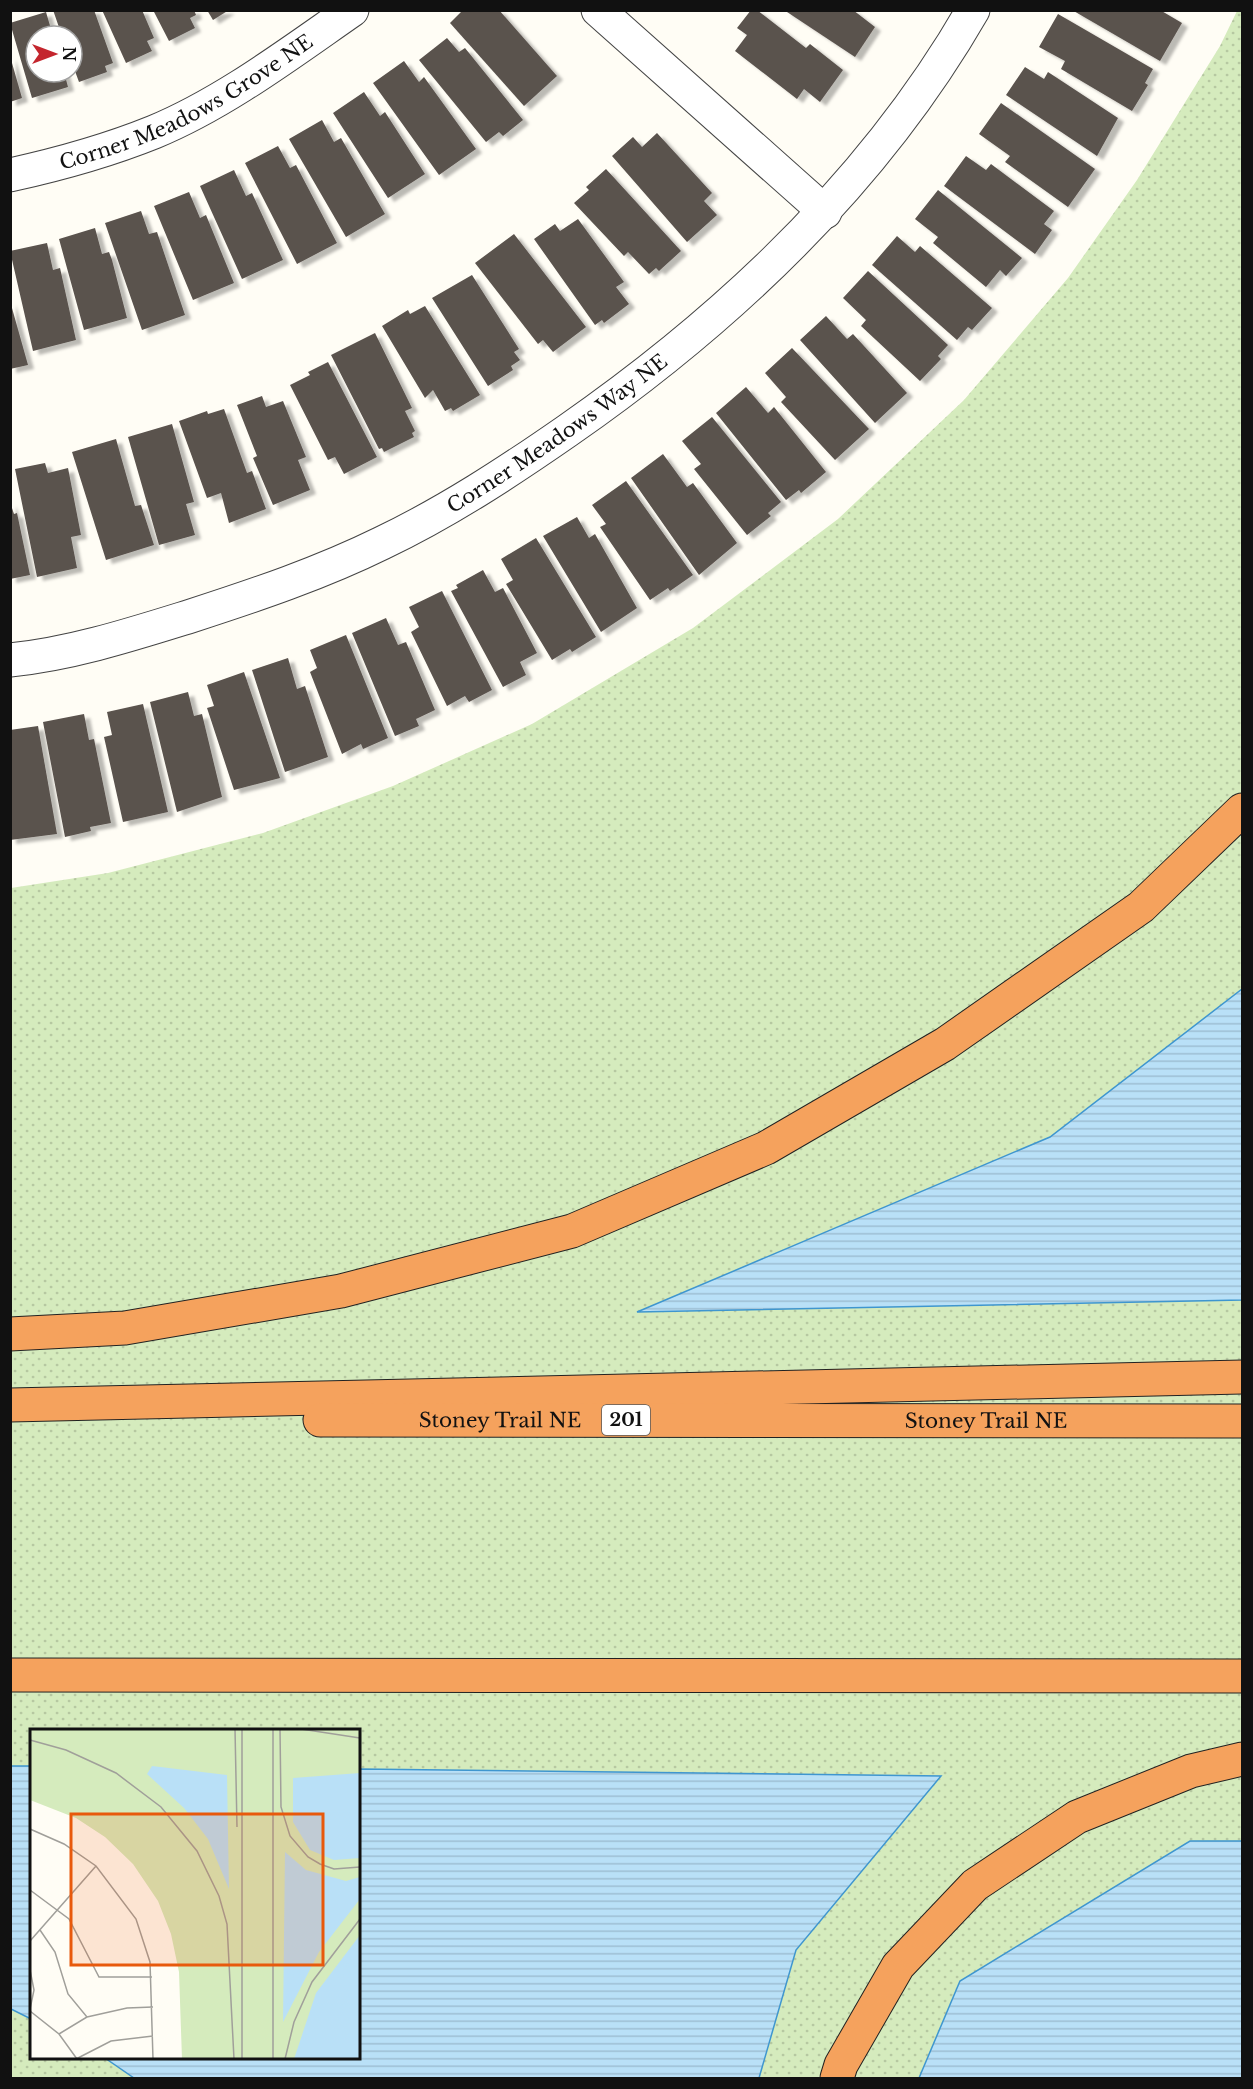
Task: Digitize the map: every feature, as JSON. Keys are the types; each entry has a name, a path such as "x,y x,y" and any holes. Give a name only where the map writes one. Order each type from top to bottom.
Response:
{"highway":[{"path":"10,1334 125,1328 341,1291 572,1231 766,1148 945,1044 1141,907 1242,810"},
{"path":"10,1405 1242,1377"},
{"name":"Stoney Trail NE","path":"10,1420 1242,1421"},
{"path":"10,1675 1242,1676"},
{"path":"837,2079 841,2065 898,1966 975,1885 1077,1817 1191,1771 1242,1759"}],"street":[{"name":"Corner Meadows Grove NE","path":"10,175 82,159 156,131 237,87 352,10"},
{"path":"598,10 825,212"},
{"name":"Corner Meadows Way NE","path":"10,660 142,631 270,591 383,543 498,479 634,385 730,305 825,212 943,60 973,10"}],"green space":[{"path":"1237,11 1242,11 1242,2078 11,2078 11,888 108,873 263,833 393,786 532,724 693,628 838,519 964,400 1068,278 1137,180 1220,46"}],"water":[{"path":"1242,989 1242,1300 637,1312 1050,1137"},
{"path":"10,1766 30,1766 30,2018 11,2009"},
{"path":"360,1769 941,1776 796,1950 759,2078 134,2078 106,2059 360,2059"},
{"path":"1190,1841 1242,1841 1242,2078 919,2078 960,1981"}],"building":[{"path":"53,10 94,10 113,63 105,66 107,72 84,80 84,24 58,24"},
{"path":"102,10 142,10 154,38 147,41 152,51 126,63"},
{"path":"153,10 194,10 196,15 190,18 195,28 169,41"},
{"path":"207,10 229,10 213,20"},
{"path":"463,10 499,10 557,76 524,106 450,23"},
{"path":"751,10 757,10 806,48 810,44 843,70 820,102 804,89 797,99 735,51 747,35 737,28"},
{"path":"784,10 853,10 875,27 855,57"},
{"path":"1072,10 1160,10 1182,23 1160,61"},
{"path":"46,12 50,24 24,24 24,71 10,23"},
{"path":"1058,14 1153,69 1145,83 1148,85 1132,111 1061,69 1065,61 1039,47"},
{"path":"447,38 459,52 465,48 523,120 503,136 499,132 486,142 419,60"},
{"path":"10,56 22,98 10,102"},
{"path":"404,61 419,82 424,77 476,149 439,175 373,83"},
{"path":"1025,67 1044,79 1048,72 1118,118 1097,156 1006,95"},
{"path":"28,84 67,84 68,87 32,98"},
{"path":"364,92 380,116 385,112 425,174 388,198 333,113"},
{"path":"1001,103 1095,169 1068,207 1005,162 1010,156 979,134"},
{"path":"322,120 334,142 341,138 385,214 346,237 289,139"},
{"path":"657,133 712,193 704,201 717,215 687,242 612,156 633,137 642,147"},
{"path":"278,146 290,168 296,165 337,243 297,264 245,163"},
{"path":"966,156 986,170 991,164 1054,211 1044,224 1052,230 1035,254 944,186"},
{"path":"606,169 681,251 659,271 656,268 649,274 628,252 624,256 574,203 589,190 586,187"},
{"path":"234,170 246,196 252,193 283,260 242,279 200,186"},
{"path":"938,190 1022,258 1006,276 1000,270 986,287 933,243 938,237 915,219"},
{"path":"189,192 200,218 206,215 234,283 193,300 154,206"},
{"path":"141,211 149,234 157,232 185,315 142,330 105,223"},
{"path":"578,219 624,282 616,287 629,304 604,323 602,320 595,325 534,239 555,224 560,231"},
{"path":"95,228 102,254 109,252 112,260 127,318 84,330 59,239"},
{"path":"514,234 586,327 553,352 543,340 538,344 475,263"},
{"path":"897,236 915,252 920,246 992,308 972,330 968,327 957,340 872,265"},
{"path":"47,243 53,270 60,268 76,340 33,351 10,251"},
{"path":"868,271 948,345 938,356 941,359 920,381 861,326 866,320 843,298"},
{"path":"472,275 519,349 514,352 520,360 511,366 513,370 488,386 432,298"},
{"path":"10,301 28,365 10,369"},
{"path":"425,306 480,395 453,411 451,408 445,411 433,390 425,398 382,326 408,310 410,314"},
{"path":"826,316 847,339 853,334 907,393 875,423 800,340"},
{"path":"375,333 412,408 405,411 415,431 412,433 414,437 384,452 382,448 379,449 331,355"},
{"path":"792,348 869,429 835,460 781,402 786,397 765,373"},
{"path":"328,362 377,457 344,474 335,457 328,460 290,385 310,375 308,372"},
{"path":"746,387 768,413 774,407 826,472 801,493 799,490 786,500 716,413"},
{"path":"262,396 266,407 283,401 306,457 298,460 310,490 273,505 253,458 257,456 237,405"},
{"path":"224,409 247,473 252,471 266,509 229,523 221,493 207,498 179,421 207,411 208,414"},
{"path":"712,417 781,502 768,513 771,516 747,535 694,469 701,464 682,441"},
{"path":"172,424 194,502 186,504 195,535 159,545 128,437"},
{"path":"116,439 135,506 141,505 154,545 106,560 72,452"},
{"path":"663,454 687,487 693,483 737,543 699,575 631,478"},
{"path":"45,463 48,473 68,468 81,535 71,537 77,568 37,577 15,469"},
{"path":"626,481 693,575 670,591 668,588 650,600 600,527 606,524 592,505"},
{"path":"10,502 14,514 17,513 30,575 10,579"},
{"path":"577,517 589,538 595,534 637,608 601,632 543,536"},
{"path":"536,538 596,637 572,652 570,649 552,660 506,584 513,580 501,559"},
{"path":"483,570 495,592 503,588 537,653 520,662 526,675 503,687 451,591 458,588 456,585"},
{"path":"442,591 492,690 469,702 465,696 447,706 411,632 419,627 409,607"},
{"path":"386,618 398,645 406,642 435,710 416,719 419,726 395,736 352,633"},
{"path":"346,635 388,738 363,749 361,744 342,754 310,672 317,668 310,650"},
{"path":"288,658 297,689 305,686 328,757 285,772 252,670"},
{"path":"244,672 280,778 234,790 207,708 214,706 207,685"},
{"path":"188,692 194,716 202,714 222,797 177,812 150,702"},
{"path":"143,704 168,812 123,822 104,737 112,735 107,712"},
{"path":"84,714 89,740 94,739 111,823 90,827 91,831 65,837 43,722"},
{"path":"38,726 57,834 10,840 10,730"}]}
